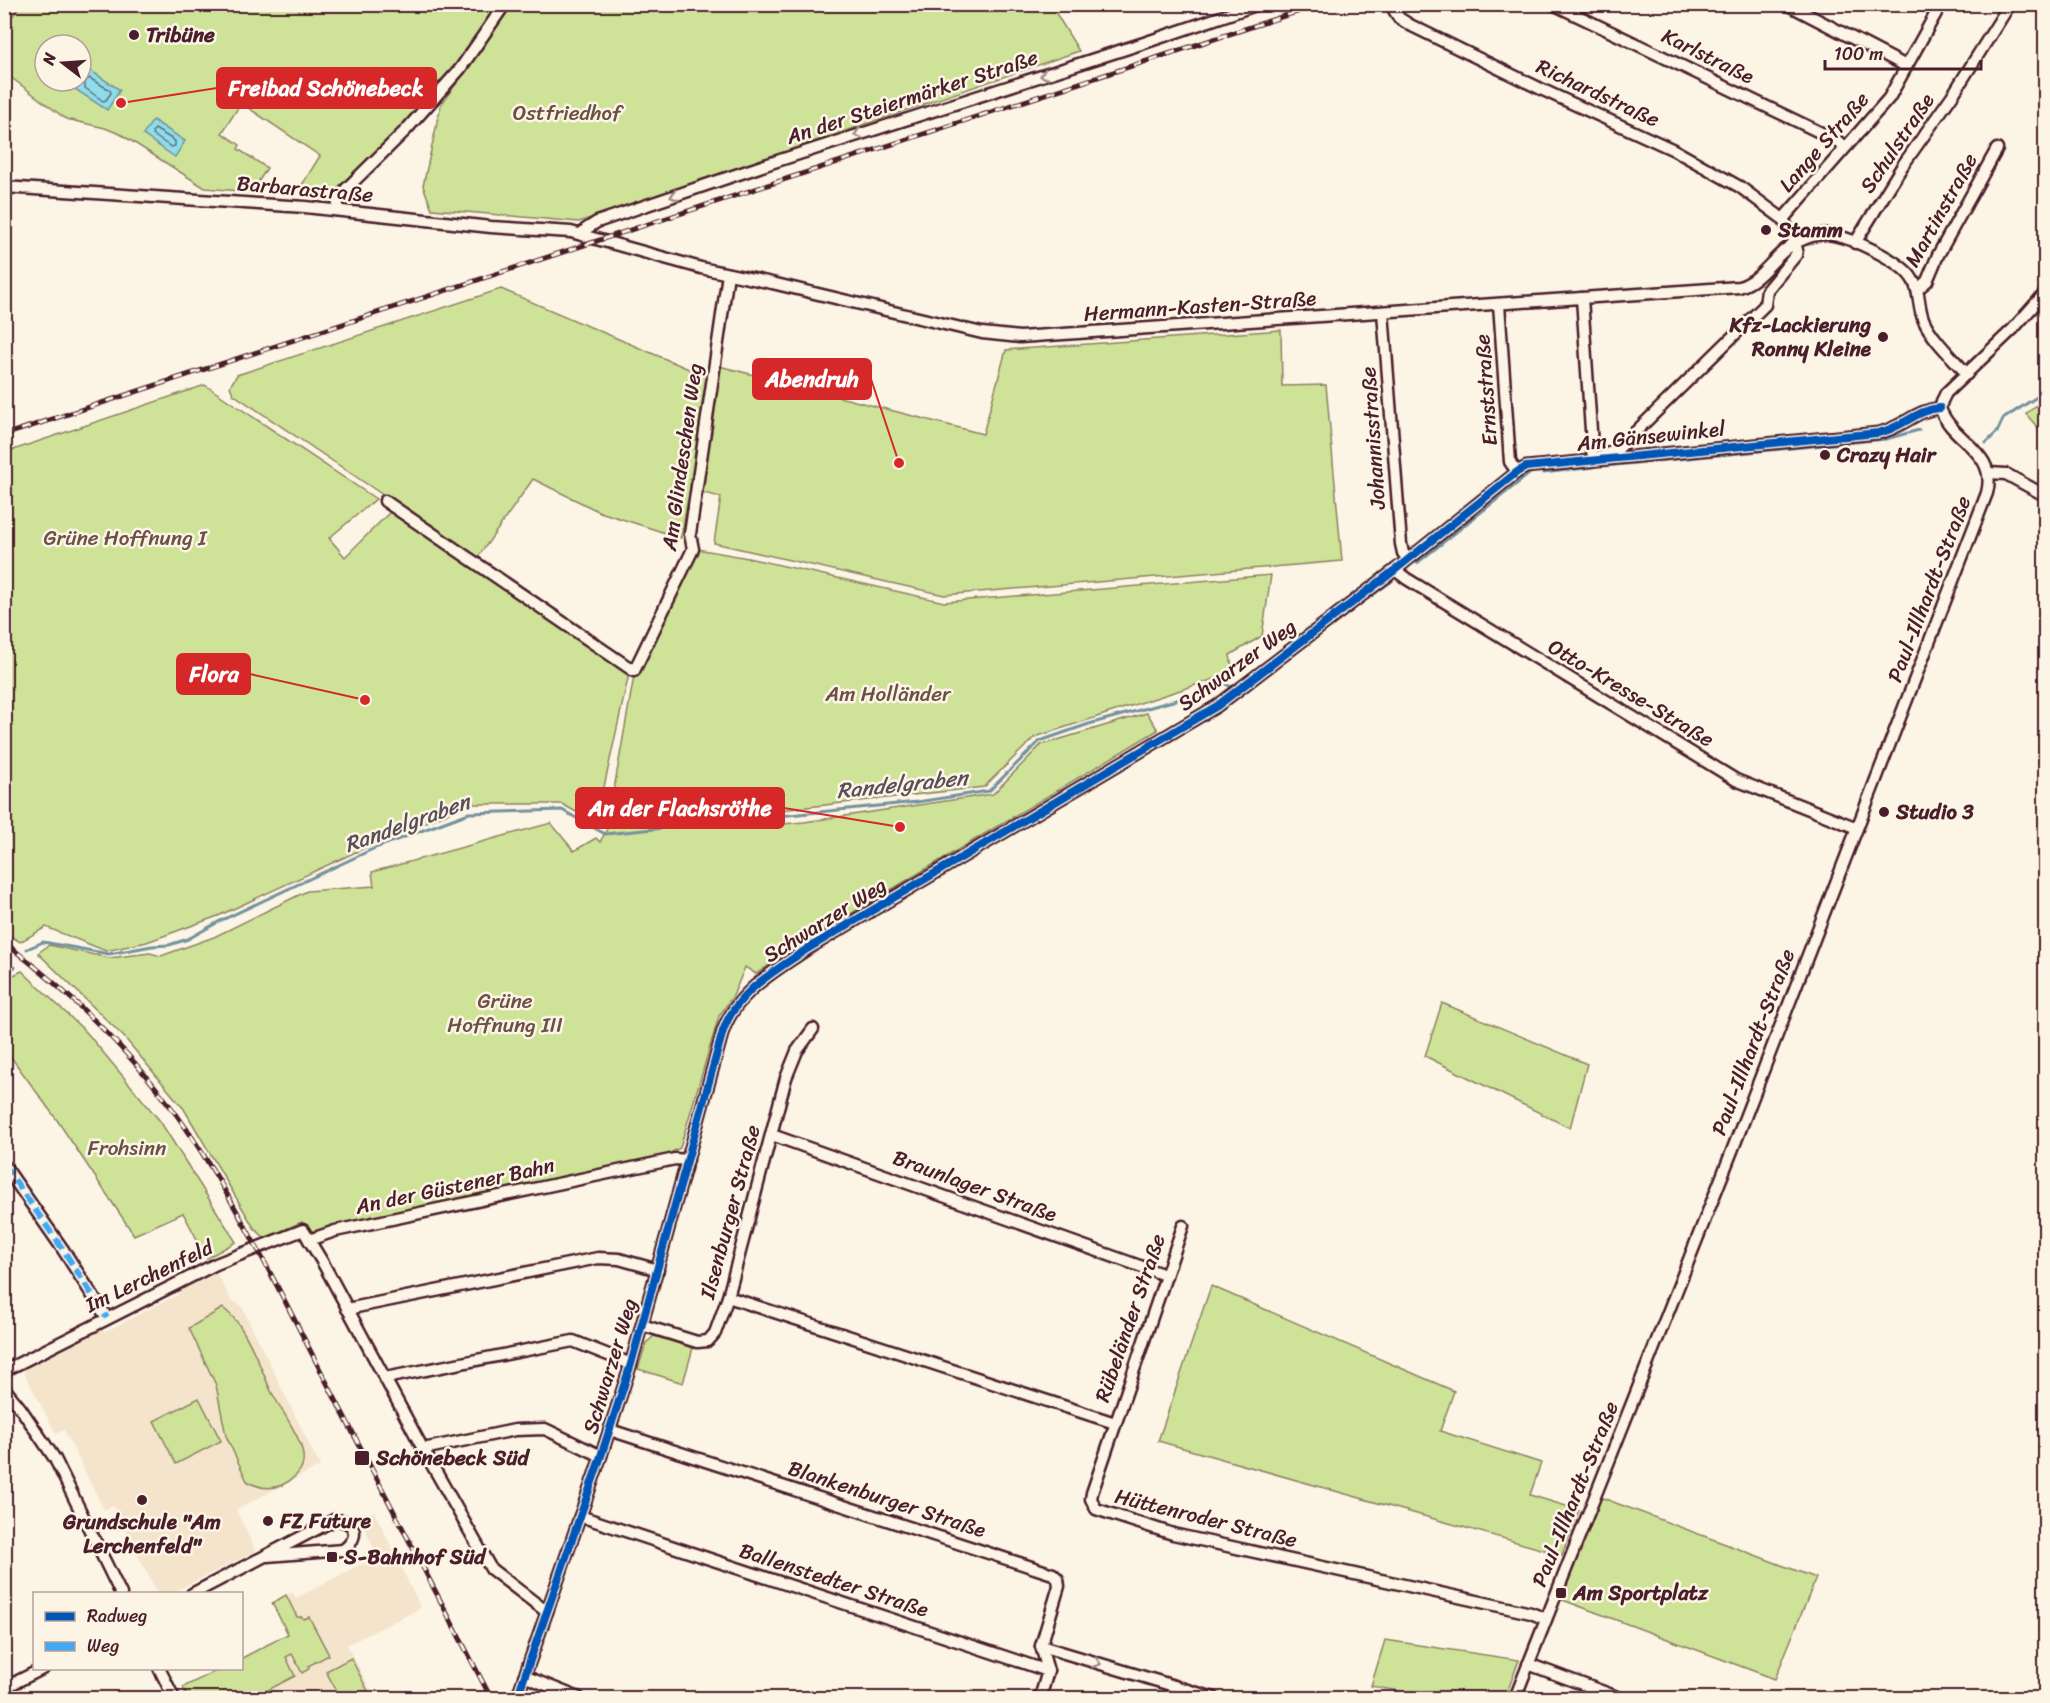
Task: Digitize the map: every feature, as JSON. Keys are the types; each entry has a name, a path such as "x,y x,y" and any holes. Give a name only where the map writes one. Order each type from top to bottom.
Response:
{"street":[{"path":"336,210 339,199 346,189 406,130 460,69 505,4"},
{"name":"An der Steiermärker Straße","path":"581,234 597,222 1259,4"},
{"name":"Karlstraße","path":"1553,4 1836,140 1845,147"},
{"path":"1787,4 1906,66"},
{"path":"1926,4 1939,8"},
{"name":"Schulstraße","path":"1855,243 1903,165 1954,93 2010,4"},
{"name":"Richardstraße","path":"1395,7 1403,21 1489,64 1674,150 1740,187 1783,219"},
{"name":"Lange Straße","path":"1795,242 1783,219 1889,98 1939,8"},
{"name":"Martinstraße","path":"1918,289 1927,281 1938,255 1997,149"},
{"name":"Barbarastraße","path":"4,187 336,210 491,227 559,230 601,240"},
{"path":"1582,298 1593,460 1618,449 1748,323 1765,305 1767,290 1796,255 1795,242 1815,235 1827,234 1855,243 1910,274 1918,289 1924,321 1967,374"},
{"name":"Hermann-Kasten-Straße","path":"601,240 675,262 982,333 1008,337 1045,337 1732,288 1748,284 1756,279 1783,249 1795,242"},
{"name":"Am Glindeschen Weg","path":"385,501 634,671 693,549 690,534 728,274"},
{"path":"1756,279 1767,290"},
{"path":"1940,408 1946,393 2019,323 2046,292"},
{"name":"Ernststraße","path":"1499,304 1510,462 1517,472"},
{"name":"Johannisstraße","path":"1383,312 1401,544 1403,553 1408,559"},
{"name":"Am Gänsewinkel","path":"1395,570 1517,472 1537,465 1878,433 1896,428 1929,409 1940,408"},
{"name":"Paul-Illhardt-Straße","path":"1515,1698 1732,1151 1985,500 1989,486 1989,473 1978,453 1948,421 1940,408"},
{"path":"1989,473 2006,474 2045,494"},
{"name":"Otto-Kresse-Straße","path":"1395,570 1737,780 1857,828"},
{"name":"Schwarzer Weg","path":"517,1698 631,1364 688,1160 695,1127 723,1030 730,1014 750,990 807,949 1216,706 1395,570"},
{"name":"Ilsenburger Straße","path":"642,1325 697,1342 708,1341 715,1333 728,1297 790,1069 797,1051 813,1029"},
{"name":"Braunlager Straße","path":"772,1135 1165,1275"},
{"name":"An der Güstener Bahn","path":"309,1240 335,1231 663,1161 688,1160"},
{"path":"4,1165 107,1318"},
{"name":"Rübeländer Straße","path":"1115,1423 1183,1226"},
{"name":"Im Lerchenfeld","path":"4,1371 216,1264 303,1230 309,1240"},
{"path":"309,1240 491,1569 547,1612"},
{"path":"347,1309 598,1258 619,1259 658,1270"},
{"path":"728,1297 1115,1423"},
{"path":"385,1378 573,1341 631,1364"},
{"path":"4,1388 55,1458 121,1592"},
{"name":"Hüttenroder Straße","path":"1115,1423 1092,1493 1093,1505 1101,1512 1173,1534 1531,1613 1546,1619"},
{"path":"423,1449 515,1430 545,1429 601,1456"},
{"name":"Blankenburger Straße","path":"610,1430 1053,1575 1058,1579 1059,1586 1041,1646"},
{"name":"Ballenstedter Straße","path":"580,1516 1048,1671"},
{"path":"194,1592 334,1520 344,1520 354,1531 354,1538 350,1545 343,1550 267,1556"},
{"path":"1040,1698 1048,1671 1041,1646"},
{"path":"1041,1646 1214,1698"},
{"path":"1528,1664 1620,1698"},
{"path":"4,1688 40,1670"},
{"path":"160,1670 174,1698"},
{"path":"524,1676 579,1698"}],"shaded area":[{"path":"216,1272 231,1300 241,1305 320,1466 236,1510 256,1551 173,1592 156,1592 113,1506 104,1510 64,1430 56,1434 22,1369 101,1328 104,1332 177,1295 181,1289"},
{"path":"374,1511 421,1608 347,1645 375,1698 188,1698 183,1687 218,1670 243,1670 243,1657 288,1634 272,1603 292,1592 296,1598 361,1564 364,1565 362,1561 373,1556 374,1559 378,1557 360,1518"}],"green space":[{"path":"20,5 499,5 456,67 397,135 338,190 300,188 320,156 241,103 222,133 240,145 238,149 267,168 252,192 205,188 122,135 105,128 66,119 5,73 5,27"},
{"name":"Ostfriedhof","path":"511,5 1051,5 1079,51 579,222 432,209 423,186 441,105"},
{"path":"501,289 710,378 681,538 600,512 533,479 476,560 233,394 230,386 237,375"},
{"path":"1281,330 1282,386 1326,385 1342,561 944,595 714,543 721,497 699,492 719,366 983,434 1006,350"},
{"name":"Grüne Hoffnung I","path":"205,385 376,499 329,538 345,557 392,510 629,674 596,823 562,804 470,804 373,844 218,916 147,942 106,951 46,927 20,942 4,932 4,453"},
{"path":"2045,398 2045,436 2026,414"},
{"path":"697,549 748,558 944,602 1271,575 1262,636 1230,655 1233,673 1035,737 984,787 763,812 761,826 804,822 993,794 1041,745 1147,713 1158,730 802,943 756,974 745,967 733,996 719,1016 680,1148 668,1154 309,1232 302,1222 265,1238 254,1228 184,1109 124,1037 38,953 49,945 109,958 150,953 161,956 214,937 307,891 374,886 372,872 551,823 574,851 596,838 600,842 607,829 634,676"},
{"name":"Frohsinn","path":"22,971 87,1033 160,1121 236,1242 207,1258 183,1213 134,1235 57,1120 5,1049 5,979"},
{"path":"1442,1003 1587,1064 1570,1128 1425,1056"},
{"path":"1211,1286 1454,1391 1440,1431 1541,1463 1530,1495 1579,1510 1562,1555 1158,1441"},
{"path":"223,1308 234,1318 244,1333 271,1391 301,1445 303,1462 301,1469 292,1479 278,1487 264,1488 247,1481 226,1436 216,1385 189,1328"},
{"path":"654,1336 693,1348 683,1383 638,1369 646,1343"},
{"path":"199,1398 221,1441 176,1464 154,1421"},
{"path":"1600,1497 1816,1578 1775,1679 1560,1599"},
{"path":"286,1595 297,1617 303,1619 309,1617 329,1655 308,1666 309,1669 302,1673 292,1654 286,1657 295,1676 253,1698 188,1698 183,1687 218,1670 243,1670 243,1657 288,1634 272,1603"},
{"path":"1385,1640 1519,1660 1505,1698 1437,1698 1371,1686"},
{"path":"351,1658 369,1693 372,1693 375,1698 340,1698 326,1671"}],"water":[{"path":"93,72 120,90 107,110 81,93 93,93"},
{"path":"153,120 185,141 175,157 143,135"}],"waterway":[{"name":"Randelgraben","path":"1986,443 1997,432 2003,419 2046,391"},
{"name":"Randelgraben","path":"1605,466 1886,439 1919,430"},
{"name":"Randelgraben","path":"1543,473 1594,467"},
{"name":"Randelgraben","path":"1417,563 1529,474"},
{"name":"Randelgraben","path":"1364,601 1392,581"},
{"name":"Randelgraben","path":"1242,691 1245,692 1289,657"},
{"name":"Randelgraben","path":"27,949 43,942 109,954 169,945 188,939 220,921 375,848 469,813 562,810 605,834 917,802 989,791 1040,741 1089,724 1191,696 1225,684 1236,689"},
{"name":"Randelgraben","path":"4,973 15,967"}],"railway":[{"path":"4,435 1321,4"},
{"path":"4,942 104,1029 148,1078 188,1131 261,1255 491,1698"}],"marked path":[{"path":"4,1165 107,1318"}],"cycle path":[{"path":"517,1698 631,1364 723,1031 737,1005 758,984 807,949 1217,706 1526,467 1878,433 1887,431 1923,412 1940,408"}],"place":[{"name":"Tribüne","path":"134,35"},
{"name":"Freibad Schönebeck","path":"121,103"},
{"name":"Stamm","path":"1766,230"},
{"name":"Kfz-Lackierung Ronny Kleine","path":"1883,337"},
{"name":"Crazy Hair","path":"1825,455"},
{"name":"Abendruh","path":"899,463"},
{"name":"Flora","path":"365,700"},
{"name":"Studio 3","path":"1884,812"},
{"name":"An der Flachsröthe","path":"900,827"},
{"name":"Schönebeck Süd","path":"362,1458"},
{"name":"Grundschule \"Am Lerchenfeld\"","path":"142,1500"},
{"name":"FZ Future","path":"268,1521"},
{"name":"S-Bahnhof Süd","path":"332,1557"},
{"name":"Am Sportplatz","path":"1561,1593"}],"park label":[{"name":"Am Holländer","path":"888,694"},
{"name":"Grüne Hoffnung III","path":"505,1013"}]}
